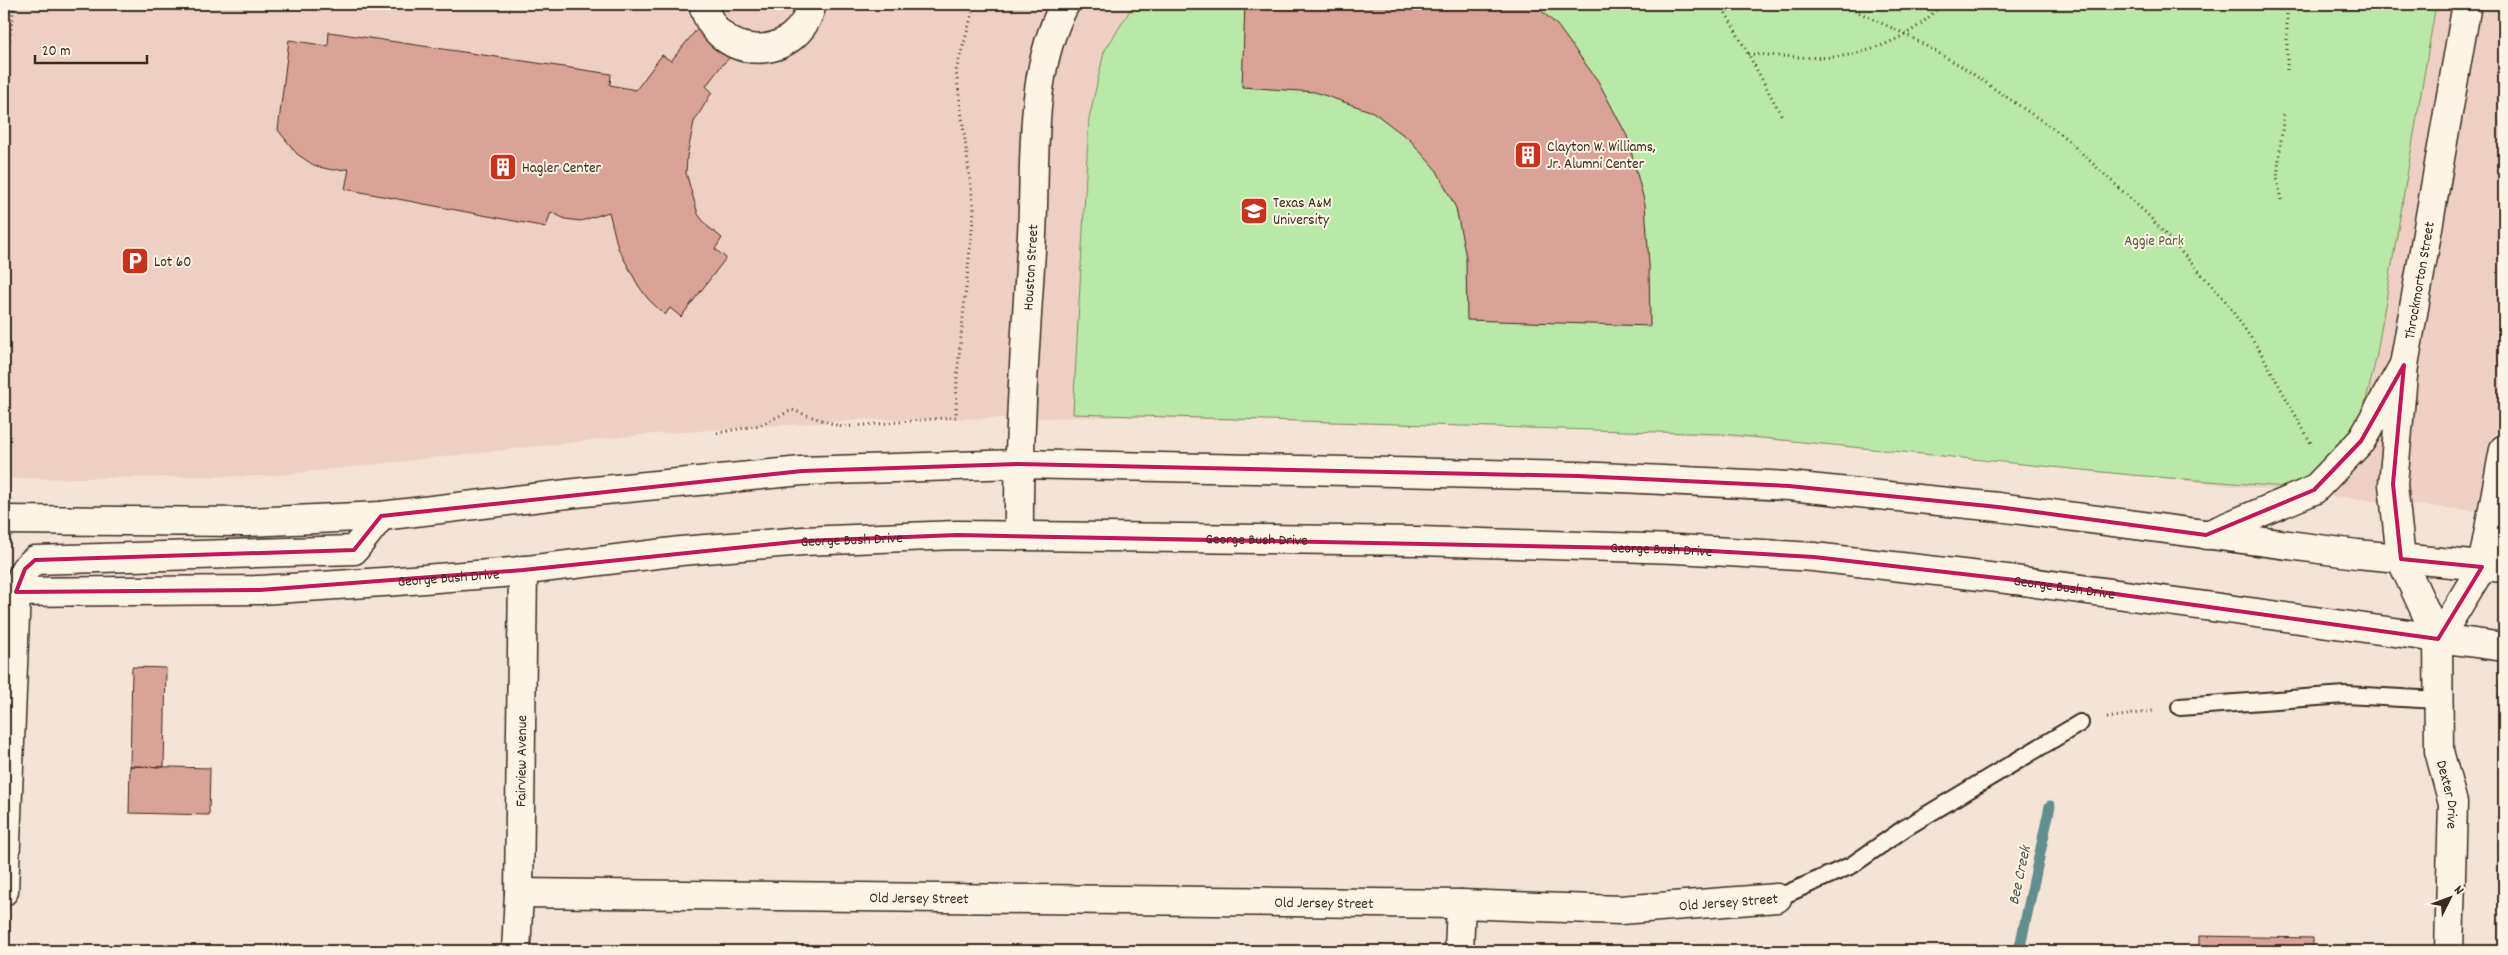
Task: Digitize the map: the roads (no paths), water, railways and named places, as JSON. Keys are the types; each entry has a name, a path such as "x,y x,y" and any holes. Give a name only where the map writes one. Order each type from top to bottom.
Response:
{"main road":[{"path":"703,4 706,16 716,31 730,43 748,48 767,49 784,43 799,32 809,16 812,4"},
{"name":"Houston Street","path":"1019,536 1018,464 1037,122 1045,62 1065,4"},
{"name":"Throckmorton Street","path":"2438,639 2401,559 2393,484 2404,365 2467,4"},
{"path":"2206,535 2314,490 2361,441 2404,365"},
{"path":"2438,639 2493,568 2504,449"},
{"path":"4,520 246,522 381,516 584,492 802,471 1018,464 1578,476 1789,486 1998,507 2206,535 2401,559 2493,568"},
{"path":"4,892 10,592 25,569 35,560 354,550 381,516"},
{"name":"George Bush Drive","path":"10,592 260,590 398,582 523,570 681,551 803,541 957,536 1419,541 1677,549 1814,557 2015,580 2504,647"},
{"name":"Fairview Avenue","path":"516,951 519,893 523,570"},
{"name":"Dexter Drive","path":"2438,639 2438,751 2452,803 2449,951"},
{"name":"Old Jersey Street","path":"519,893 1461,904 1620,910 1777,898"},
{"path":"1459,951 1461,904"}],"lane":[{"path":"2180,707 2345,694 2439,700"},
{"name":"Old Jersey Street","path":"1777,898 1852,865 1905,828 2080,723"}],"waterway":[{"name":"Bee Creek","path":"2019,951 2050,806"}],"place":[{"name":"Clayton W. Williams, Jr. Alumni Center","path":"1528,155"},
{"name":"Hagler Center","path":"503,167"},
{"name":"Texas A&M University","path":"1254,211"},
{"name":"Lot 60","path":"135,261"}],"park label":[{"name":"Aggie Park","path":"2154,240"}]}
